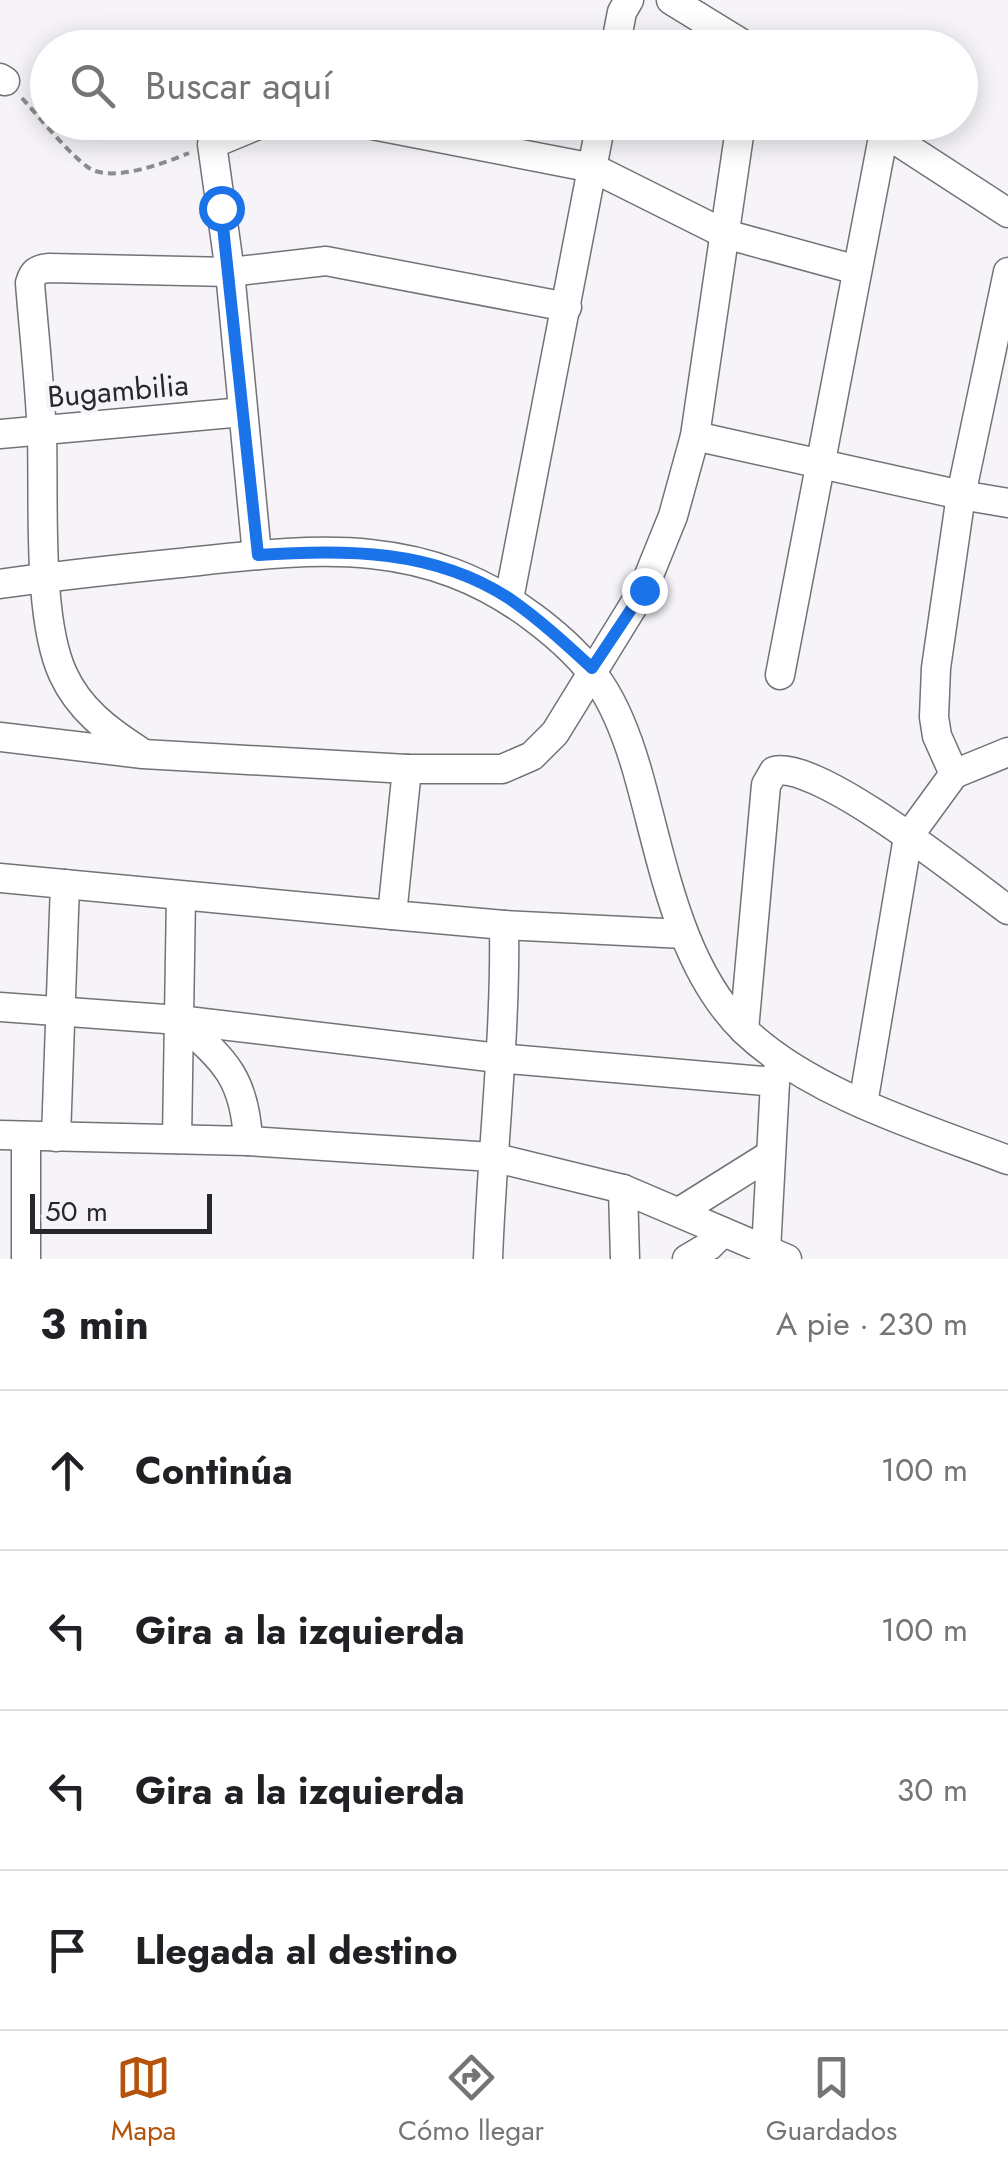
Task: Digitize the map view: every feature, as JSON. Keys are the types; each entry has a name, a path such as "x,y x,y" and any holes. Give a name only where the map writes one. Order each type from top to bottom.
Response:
{"street":[{"path":"618,30 629,0"},
{"path":"671,0 720,30"},
{"path":"222,140 212,144 230,272 258,555"},
{"path":"449,140 593,168 725,234 857,270"},
{"path":"510,599 598,140"},
{"path":"0,737 143,754 408,769 502,769 522,762 555,733 644,590 659,557 695,436 738,140"},
{"path":"780,674 857,270 874,140"},
{"path":"896,140 1008,213"},
{"path":"143,754 110,732 78,702 61,671 45,578 42,432 32,274 39,268 230,272 326,261 568,306"},
{"path":"954,774 938,736 934,694 961,496 1008,272"},
{"name":"Bugambilia","path":"0,434 243,412"},
{"path":"695,436 1008,503"},
{"path":"0,584 320,551 376,553 450,570 510,599 592,668 628,740 696,965 713,992 777,1070 770,1155 774,1256 623,1189 492,1157 248,1141 13,1136 26,1259"},
{"path":"862,1104 908,837 954,774 1008,752"},
{"path":"392,915 408,769"},
{"path":"744,1030 766,785 774,771 801,772 908,837 1008,910"},
{"path":"0,878 504,925 684,934"},
{"path":"56,1136 65,884"},
{"path":"177,1140 181,896"},
{"path":"488,1259 504,1006 504,925"},
{"path":"0,1007 179,1020 498,1058 777,1070 1008,1160"},
{"path":"179,1020 222,1059 246,1102 248,1141"},
{"path":"678,1212 770,1155"},
{"path":"623,1189 624,1259"},
{"path":"688,1259 724,1232"}],"path":[{"path":"2,79 30,108"},
{"path":"62,140 90,169 110,173 170,161 212,144"}],"route":[{"path":"221,208 258,555 376,553 450,570 510,599 592,668 644,590"}]}
